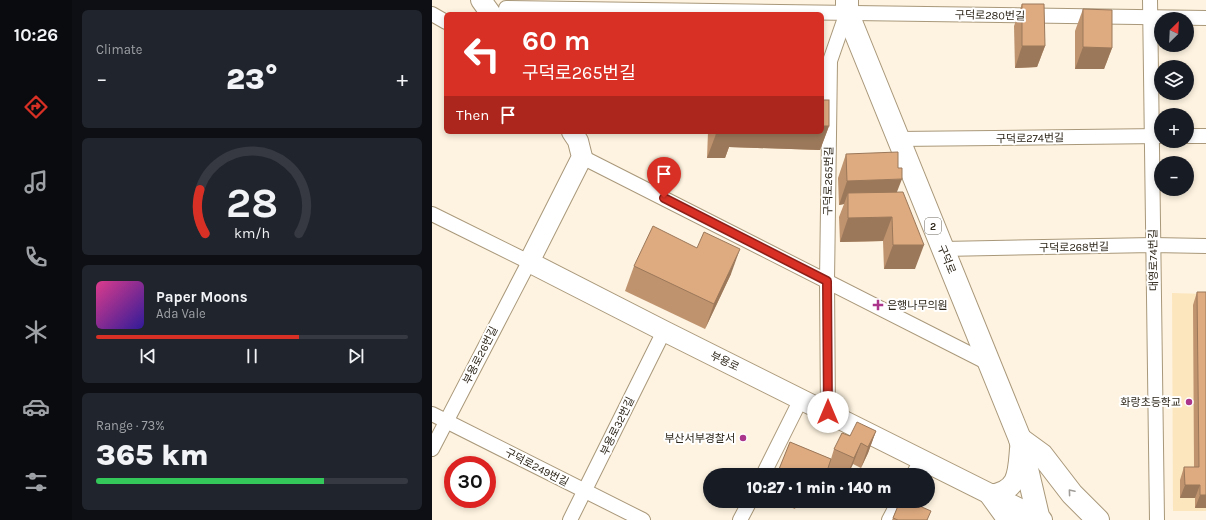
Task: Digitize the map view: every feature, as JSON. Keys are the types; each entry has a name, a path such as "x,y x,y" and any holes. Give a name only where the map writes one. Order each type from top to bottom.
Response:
{"main road":[{"path":"481,0 502,9"},
{"name":"구덕로","path":"847,6 898,139 1020,439 1040,520"},
{"path":"529,262 582,157 578,141 573,134"},
{"name":"부용로","path":"529,262 828,412 917,467 991,494 1040,520"},
{"path":"1009,520 991,494 1002,493 1012,486 1018,474 1020,439"},
{"path":"1020,439 1042,454 1072,494 1098,520"}],"street":[{"name":"대영로74번길","path":"1150,0 1155,108"},
{"name":"구덕로280번길","path":"502,9 847,6 1206,18"},
{"name":"구덕로265번길","path":"827,281 830,61 847,6"},
{"path":"432,14 444,21"},
{"name":"구덕로274번길","path":"898,139 1154,136"},
{"path":"1194,136 1206,136"},
{"name":"대영로74번길","path":"1156,148 1153,245 1157,520"},
{"path":"582,157 990,364"},
{"name":"부용로","path":"432,214 529,262"},
{"name":"구덕로268번길","path":"943,249 1153,245 1206,246"},
{"name":"부용로26번길","path":"432,449 529,262"},
{"path":"827,281 828,412"},
{"name":"부용로32번길","path":"570,520 664,331"},
{"path":"766,468 801,399"},
{"name":"구덕로249번길","path":"432,414 643,520"},
{"path":"740,520 746,508"},
{"path":"889,520 895,508"}],"shaded area":[{"name":"화랑초등학교","path":"1172,293 1206,294 1206,511 1173,511"}],"building":[{"path":"1022,4 1044,4 1045,46 1022,46"},
{"path":"1083,9 1112,10 1112,48 1083,47"},
{"path":"824,100 829,100 829,126 824,126"},
{"path":"898,152 898,168 902,168 902,179 847,181 846,154"},
{"path":"903,192 924,245 893,245 892,217 848,218 848,193"},
{"path":"653,226 697,248 704,232 740,249 714,304 634,266"},
{"path":"1197,292 1206,292 1206,495 1200,495 1200,485 1185,485 1184,467 1199,467"},
{"path":"857,422 876,431 868,447 861,443 854,458 834,449 842,433 850,436"},
{"path":"790,442 831,459 828,468 779,468"},
{"path":"897,508 924,508 931,511 927,520 898,520 893,518"}],"place":[{"name":"은행나무의원","path":"878,305"},
{"name":"화랑초등학교","path":"1189,402"},
{"name":"부산서부경찰서","path":"743,438"}],"route":[{"path":"664,198 827,281 828,412"}]}
